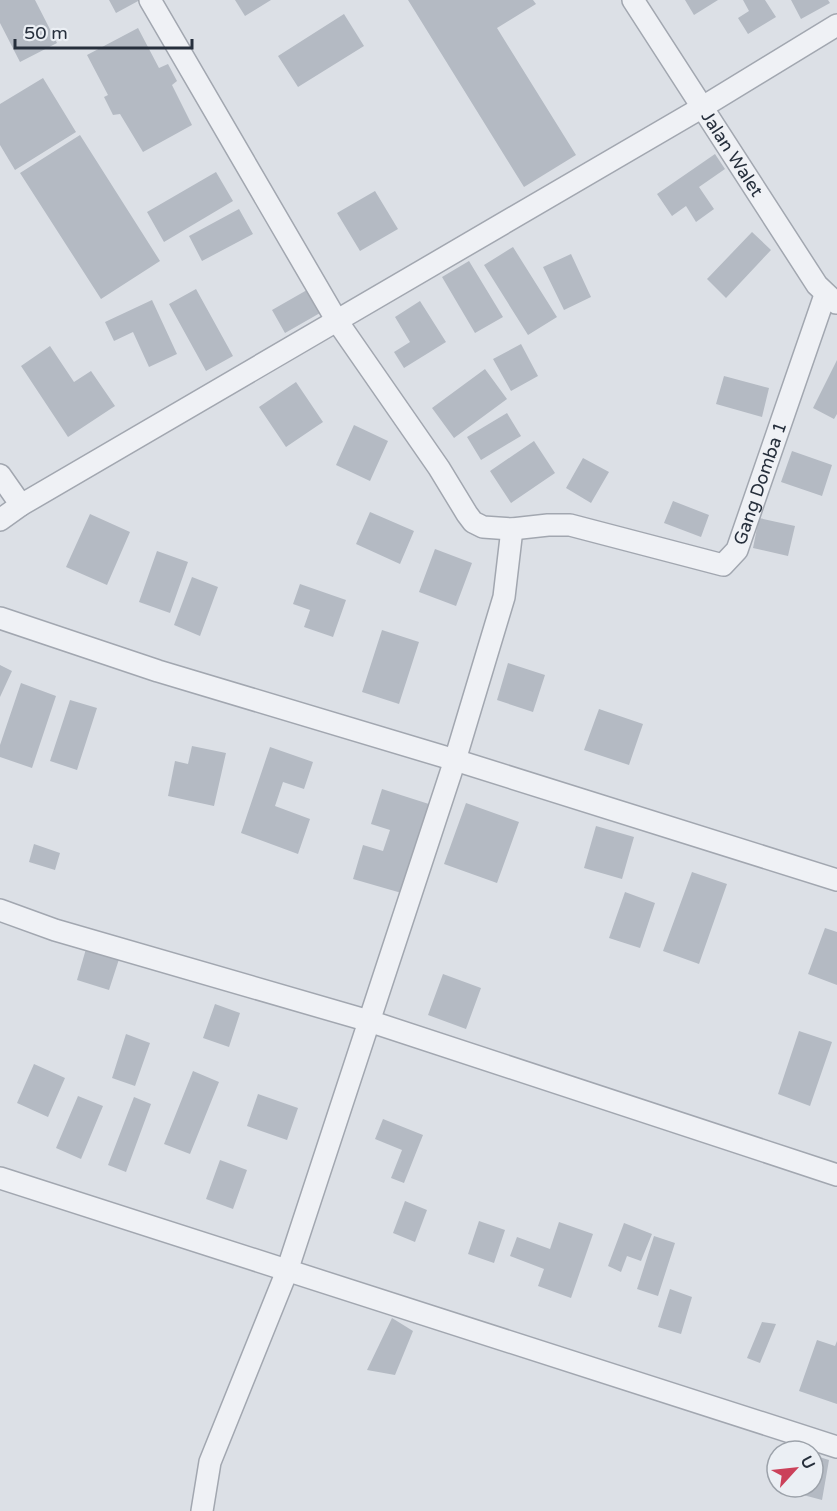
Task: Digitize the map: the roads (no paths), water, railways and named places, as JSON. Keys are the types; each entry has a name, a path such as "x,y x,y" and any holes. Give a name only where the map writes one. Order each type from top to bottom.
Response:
{"street":[{"path":"150,0 337,321 439,468 466,514 473,522 483,527 512,529 504,597 454,760 287,1271 210,1462 202,1511"},
{"name":"Jalan Walet","path":"633,0 701,108 831,299"},
{"path":"0,520 21,505 701,108 837,25"},
{"name":"Gang Domba 1","path":"512,529 570,525 723,565 737,550 831,299"},
{"path":"0,475 21,505"},
{"path":"0,618 158,671 454,760 837,880"},
{"path":"0,910 55,930 369,1021 837,1175"},
{"path":"0,1178 837,1447"}]}
